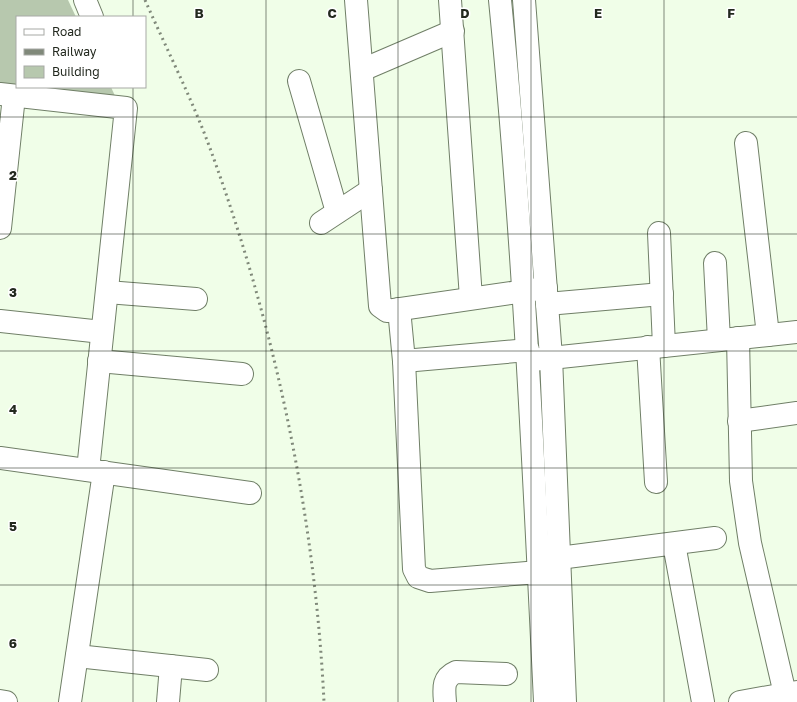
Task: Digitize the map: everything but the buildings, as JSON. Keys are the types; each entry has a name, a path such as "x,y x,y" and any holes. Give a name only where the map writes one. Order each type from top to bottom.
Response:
{"main road":[{"path":"85,0 92,16"},
{"path":"356,0 380,306 387,311 524,290 547,296 662,294"},
{"path":"450,0 471,298"},
{"path":"500,0 508,74 524,290 545,702"},
{"path":"524,0 551,357 565,702"},
{"path":"362,70 452,31"},
{"path":"508,74 530,75"},
{"path":"299,81 329,218 371,190"},
{"path":"0,228 7,95 126,108 99,361 96,471 77,656 70,702"},
{"path":"746,143 768,335"},
{"path":"656,482 656,347 662,294 659,233"},
{"path":"715,263 729,339 739,421 741,480 750,542 791,693 741,702"},
{"path":"107,292 196,299"},
{"path":"399,309 404,361 414,569 418,577 430,581 539,572"},
{"path":"0,321 102,332"},
{"path":"404,361 528,355 551,357 797,332"},
{"path":"99,361 242,374"},
{"path":"739,421 797,413"},
{"path":"0,458 250,493"},
{"path":"559,558 715,538"},
{"path":"674,544 702,702"},
{"path":"77,656 207,670"},
{"path":"168,702 171,666"},
{"path":"445,702 444,684 448,675 456,672 506,674"},
{"path":"0,701 6,702"}],"railway":[{"path":"145,0 188,94 211,151 234,218 273,353 288,422 312,562 324,702"}]}
